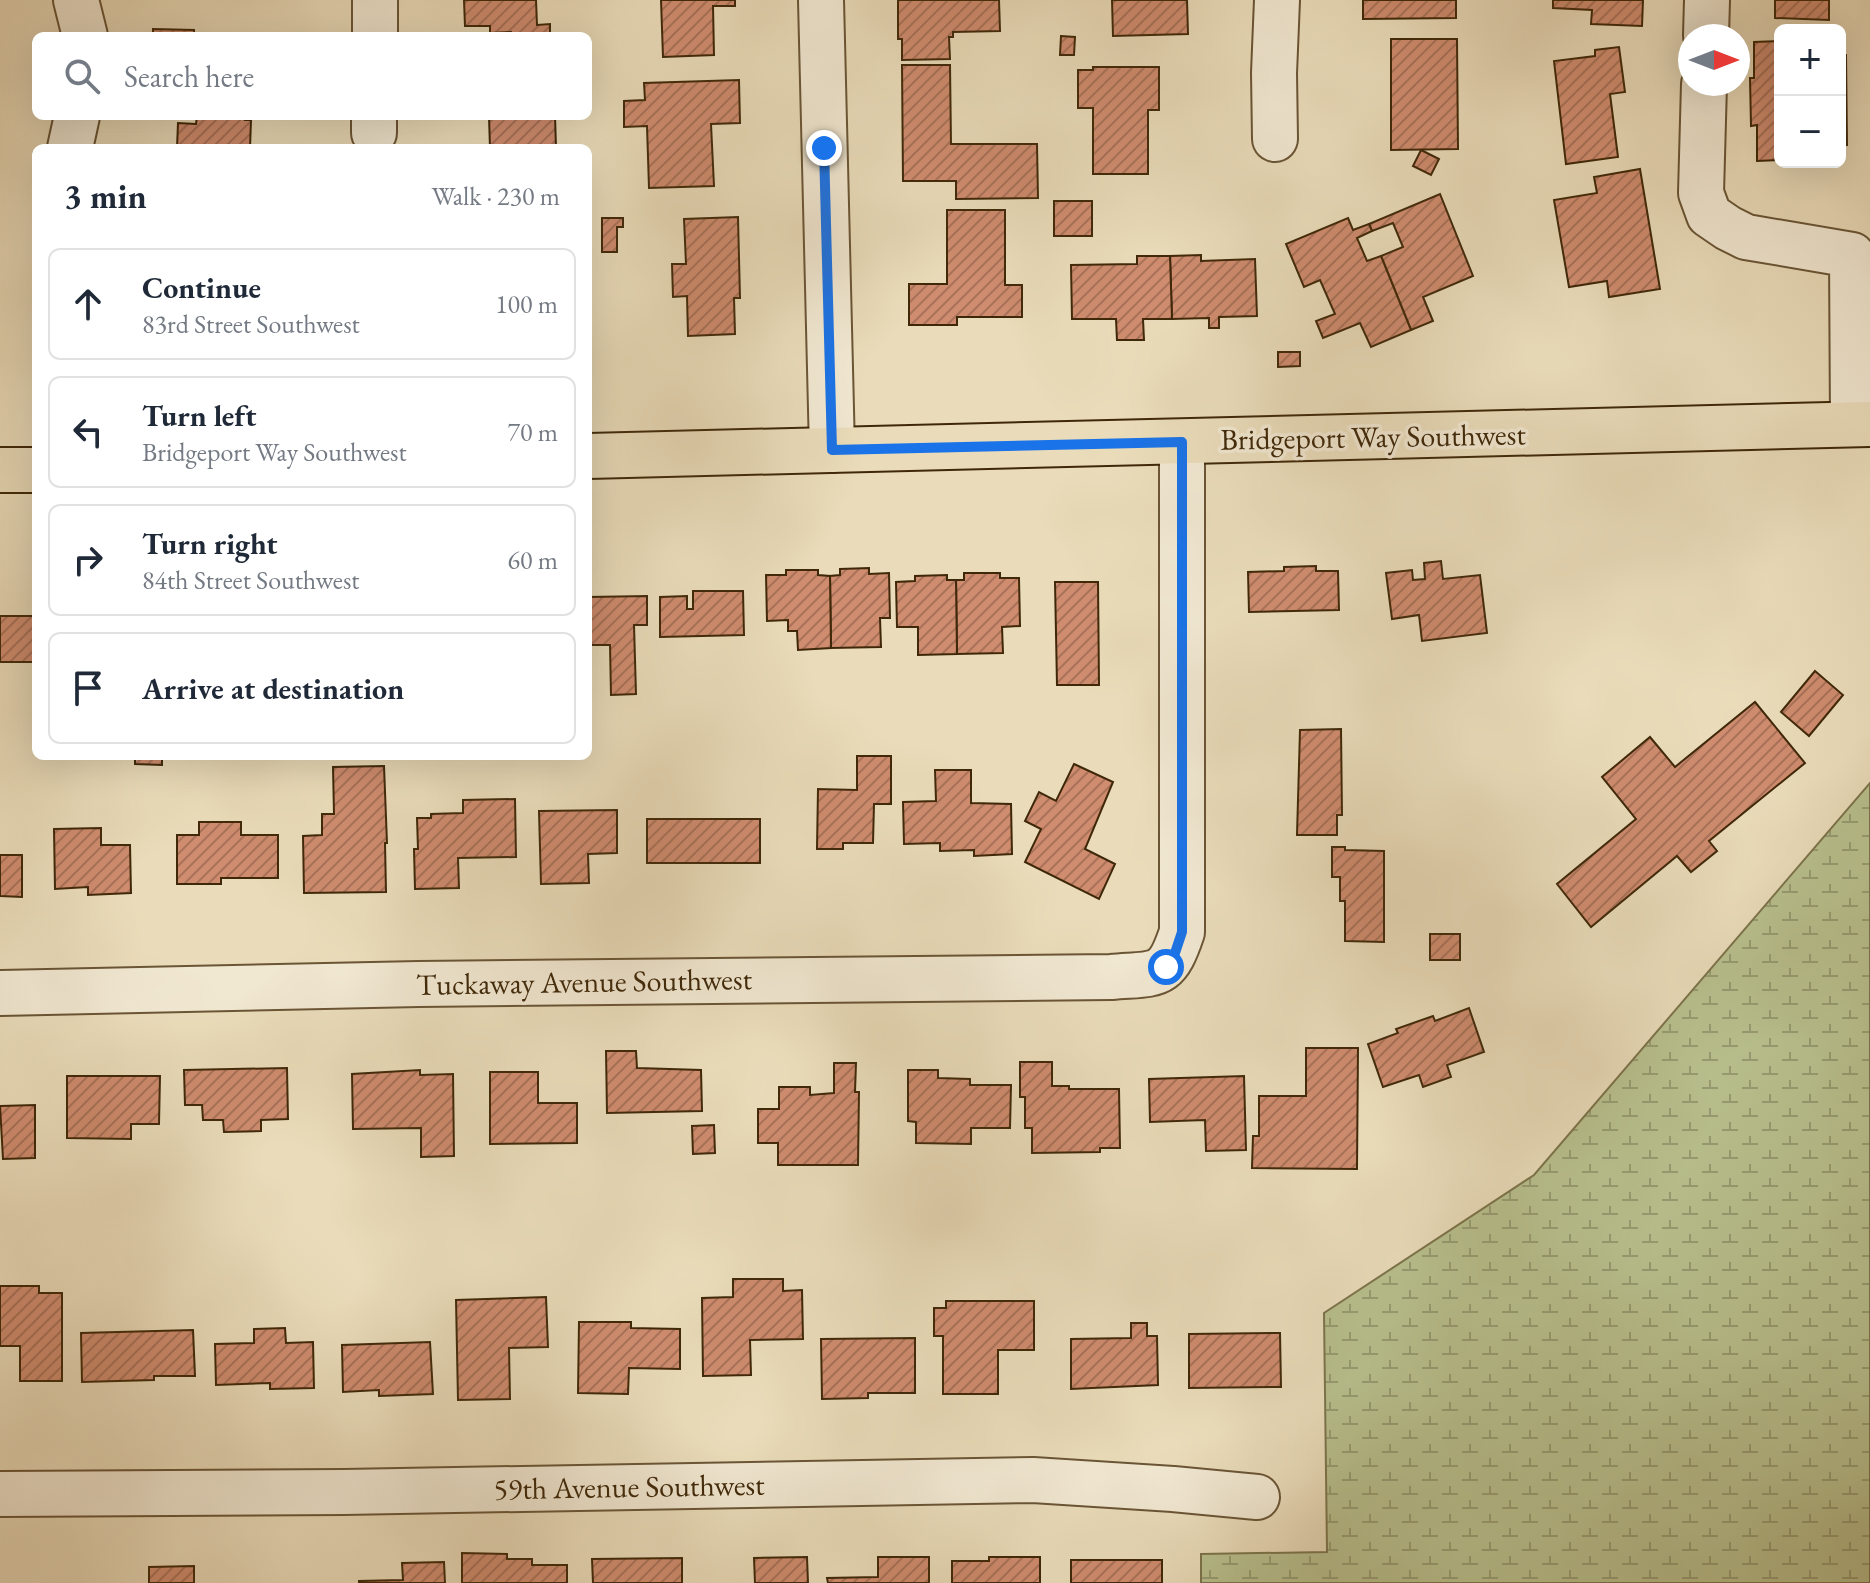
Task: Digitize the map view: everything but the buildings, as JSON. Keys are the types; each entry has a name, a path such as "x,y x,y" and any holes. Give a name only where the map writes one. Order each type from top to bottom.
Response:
{"main road":[{"name":"Bridgeport Way Southwest","path":"592,456 1862,424"},
{"path":"0,470 32,470"}],"street":[{"path":"76,0 84,32"},
{"path":"375,0 375,32"},
{"path":"821,0 832,450"},
{"path":"1275,139 1277,0"},
{"path":"1706,24 1707,0"},
{"path":"1704,96 1701,193 1709,215 1746,237 1861,255 1862,424"},
{"path":"71,144 76,120"},
{"path":"101,144 103,120"},
{"name":"Tuckaway Avenue Southwest","path":"0,993 403,984 1111,977 1149,974 1166,967 1173,959 1182,932 1182,442"},
{"name":"59th Avenue Southwest","path":"0,1494 360,1492 1033,1480 1257,1497"}],"green space":[{"path":"1870,783 1870,1583 1201,1583 1201,1554 1327,1552 1324,1313 1534,1175"}],"route":[{"path":"824,148 832,450 1182,442 1182,932 1173,959 1166,967"}]}
